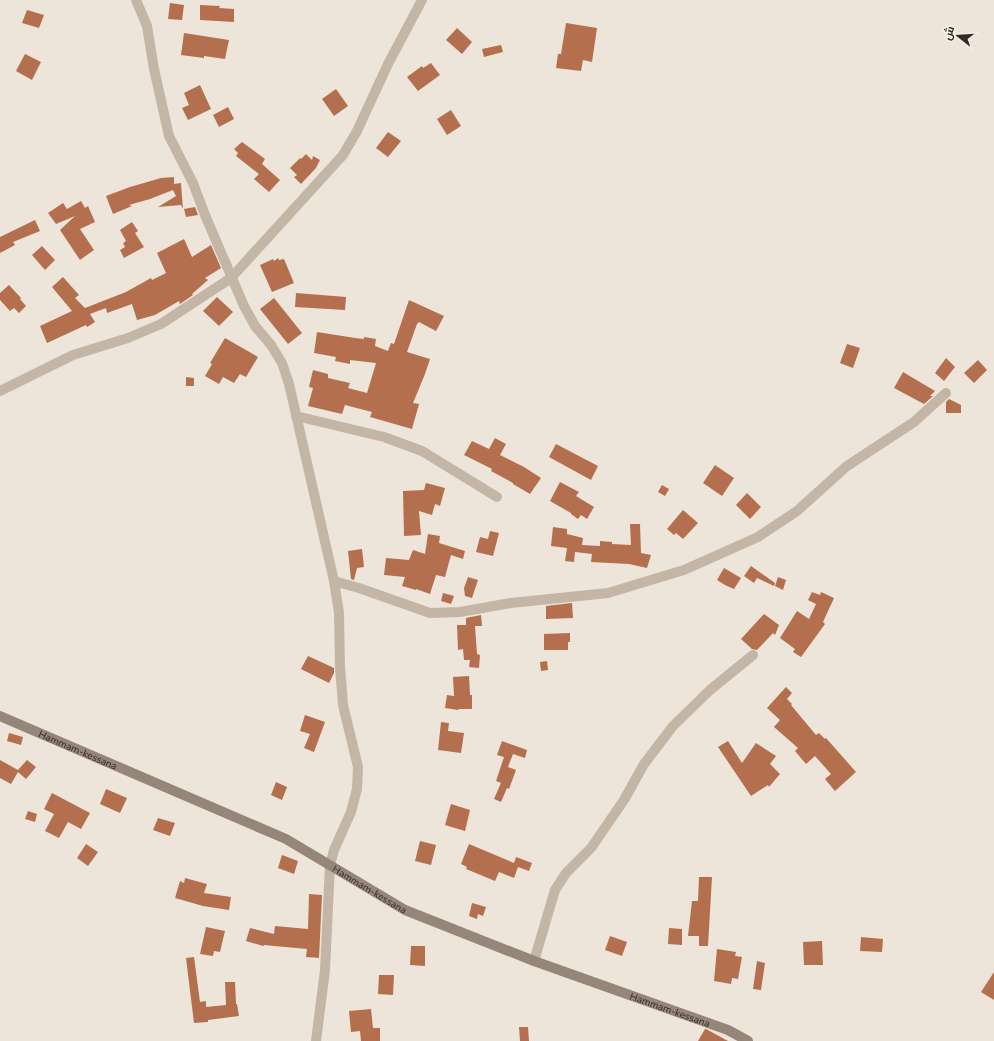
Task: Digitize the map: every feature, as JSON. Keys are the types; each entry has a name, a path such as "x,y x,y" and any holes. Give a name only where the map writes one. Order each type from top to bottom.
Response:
{"street":[{"path":"136,0 147,26 154,69 169,136 193,183 231,278 255,326 271,345 282,363 289,384 334,582 339,613 340,667 343,705 358,767 357,789 351,812 334,850 330,865 325,970 316,1041"},
{"path":"0,391 73,355 128,338 161,324 231,278 343,155 357,131 388,64 422,0"},
{"path":"334,582 359,588 430,613 460,612 511,603 608,593 684,570 758,537 797,511 847,466 914,422 946,393"},
{"path":"296,416 384,437 422,451 497,497"},
{"path":"534,961 555,890 566,873 590,848 624,800 644,764 673,726 710,690 754,655"},
{"name":"Hammam-kessana","path":"0,716 286,839 405,910 601,986 716,1025 748,1041"}],"building":[{"path":"170,3 184,5 182,20 168,19"},
{"path":"200,5 220,6 219,8 234,9 234,22 200,20"},
{"path":"27,10 44,15 39,28 22,23"},
{"path":"566,23 597,28 592,62 583,60 581,71 556,68 558,54 561,54"},
{"path":"457,28 472,42 462,54 446,40"},
{"path":"184,33 229,40 225,59 181,55"},
{"path":"501,45 503,52 484,57 482,49"},
{"path":"25,54 41,62 32,80 16,71"},
{"path":"431,63 440,75 418,91 407,77 422,66 423,68"},
{"path":"200,85 211,109 188,120 182,108 189,105 184,93"},
{"path":"336,89 348,106 334,116 322,99"},
{"path":"228,107 234,119 219,127 213,115"},
{"path":"451,110 461,126 447,135 437,119"},
{"path":"388,132 401,141 388,157 376,148"},
{"path":"242,142 265,159 262,164 280,180 269,192 254,179 259,174 236,156 238,153 234,149"},
{"path":"306,154 312,160 313,156 320,160 316,168 301,184 294,177 297,175 290,168"},
{"path":"174,177 174,184 181,183 183,209 181,205 158,207 176,196 173,190 129,205 132,206 113,214 106,196 161,178"},
{"path":"81,201 85,208 88,206 95,222 80,229 94,250 80,260 60,230 75,216 56,224 48,213 63,203 67,209"},
{"path":"195,207 198,215 186,217 184,209"},
{"path":"35,220 40,231 13,242 15,245 0,253 0,237"},
{"path":"132,222 138,231 135,233 144,247 124,258 120,250 125,247 123,243 126,241 120,230"},
{"path":"184,239 192,257 211,245 221,268 205,278 208,280 192,294 193,295 180,304 179,301 155,315 137,320 132,304 107,313 106,308 90,314 95,322 87,327 86,325 47,343 40,326 72,311 52,287 63,277 79,295 75,298 85,308 126,292 151,278 152,280 166,273 157,253"},
{"path":"42,246 55,260 45,270 32,255"},
{"path":"278,258 279,260 284,259 294,283 272,292 260,265 273,259 274,261"},
{"path":"9,285 26,306 19,313 14,308 10,311 0,300 0,293"},
{"path":"296,293 346,297 345,310 295,307"},
{"path":"217,297 233,312 219,326 203,311"},
{"path":"274,298 302,333 288,344 260,309"},
{"path":"409,300 444,316 436,331 419,322 407,352 430,359 413,403 419,404 412,429 370,417 372,412 345,405 342,414 308,406 313,388 309,387 313,370 328,374 328,378 350,383 348,388 367,393 376,363 350,360 350,364 335,361 336,357 314,353 317,332 355,338 364,339 364,337 376,339 375,346 388,351 391,343 394,344"},
{"path":"225,338 258,357 246,377 240,374 234,383 223,377 219,384 205,376 212,364 210,363"},
{"path":"847,344 860,348 853,368 840,363"},
{"path":"946,358 955,367 944,381 935,373"},
{"path":"978,360 987,370 974,383 964,373"},
{"path":"903,372 935,391 930,396 933,396 924,404 894,388"},
{"path":"186,377 194,378 194,386 186,386"},
{"path":"949,399 961,405 961,413 946,413 946,402"},
{"path":"495,438 506,444 500,455 524,467 541,478 530,494 491,471 492,469 464,455 472,441 489,449"},
{"path":"556,444 598,466 591,480 549,457"},
{"path":"715,465 734,478 722,496 703,483"},
{"path":"560,482 579,492 576,496 594,507 587,519 581,515 578,519 571,513 550,501"},
{"path":"426,483 445,488 440,506 435,504 432,515 419,511 421,535 404,536 403,491 424,490"},
{"path":"662,485 669,489 665,496 658,492"},
{"path":"747,493 761,507 750,519 736,505"},
{"path":"683,510 698,523 683,539 676,533 674,535 667,529"},
{"path":"630,524 640,524 641,553 651,555 647,568 629,564 591,562 592,554 575,552 574,562 565,561 567,548 551,546 553,527 567,529 567,534 583,538 582,545 600,546 600,541 612,542 612,544 631,545"},
{"path":"490,531 499,533 493,556 476,552 480,537 488,539"},
{"path":"428,534 440,536 439,543 465,551 463,559 451,555 445,577 436,575 430,594 402,586 405,577 384,575 386,558 409,560 413,550 425,554"},
{"path":"362,549 364,567 357,568 354,580 351,579 348,551"},
{"path":"751,566 775,583 774,586 757,578 754,583 744,576"},
{"path":"724,568 741,578 734,589 717,580"},
{"path":"468,577 478,580 472,598 465,596 464,588"},
{"path":"778,577 786,580 783,590 775,586"},
{"path":"812,592 820,595 821,592 834,598 823,622 825,624 801,657 793,652 795,649 780,638 797,611 809,619 816,604 808,600"},
{"path":"443,593 454,596 451,604 441,601"},
{"path":"572,603 573,618 546,619 546,606"},
{"path":"764,614 779,625 775,635 773,633 757,650 752,649 741,639"},
{"path":"481,615 482,626 475,626 477,654 480,655 479,668 469,667 470,660 464,660 463,649 458,650 457,625 466,625 466,618"},
{"path":"570,633 568,650 544,650 544,634"},
{"path":"308,656 334,668 334,673 329,683 301,669"},
{"path":"547,661 548,670 541,671 540,662"},
{"path":"469,676 470,695 472,695 472,709 458,710 445,708 447,695 454,696 453,677"},
{"path":"786,687 792,693 787,699 792,704 791,705 816,735 819,733 825,739 826,738 856,772 835,791 825,779 831,774 815,756 806,764 795,751 798,748 774,727 780,720 767,708"},
{"path":"305,715 325,722 314,752 304,748 310,734 300,731"},
{"path":"441,722 449,723 448,731 464,733 461,753 438,750"},
{"path":"9,733 23,737 21,745 7,741"},
{"path":"502,741 527,750 525,758 513,754 508,767 516,770 509,789 507,788 501,802 494,799 501,783 496,781 504,757 497,755"},
{"path":"728,741 742,763 756,743 776,756 770,764 780,774 769,787 768,785 751,796 718,747"},
{"path":"0,760 18,770 27,760 36,767 26,779 18,772 11,784 0,778"},
{"path":"276,782 287,787 282,800 271,795"},
{"path":"106,789 127,798 120,813 100,804"},
{"path":"52,793 90,813 81,829 68,822 59,838 45,831 54,814 44,809"},
{"path":"451,804 470,810 465,831 445,825"},
{"path":"28,811 37,814 35,822 25,819"},
{"path":"158,818 175,823 170,836 153,830"},
{"path":"420,841 436,845 431,865 415,861"},
{"path":"86,844 98,852 88,866 77,858"},
{"path":"469,844 514,863 516,857 532,863 529,871 518,867 514,878 499,872 495,881 466,869 467,867 461,864"},
{"path":"282,855 298,861 294,874 278,868"},
{"path":"699,877 712,877 708,946 699,946 699,936 688,936 692,901 698,901"},
{"path":"185,878 207,884 204,893 231,897 229,910 203,906 175,898 180,881 184,883"},
{"path":"309,894 322,895 319,958 306,957 307,949 263,946 246,941 250,928 274,934 275,926 308,929"},
{"path":"472,903 486,907 483,916 478,914 477,919 469,916"},
{"path":"206,927 225,931 220,952 214,951 213,956 200,954"},
{"path":"669,928 682,929 682,945 668,944"},
{"path":"610,936 627,942 622,956 605,950"},
{"path":"861,937 883,939 882,952 860,951"},
{"path":"822,941 823,965 804,965 803,942"},
{"path":"411,946 425,946 425,966 410,965"},
{"path":"717,949 736,952 735,956 742,957 738,979 732,978 731,984 714,981"},
{"path":"194,957 200,1002 206,1001 206,1007 226,1005 225,982 235,982 236,1004 239,1016 194,1023 186,958"},
{"path":"757,961 765,963 761,990 753,989"},
{"path":"994,972 994,1000 981,992"},
{"path":"379,975 394,975 393,995 378,994"},
{"path":"371,1009 373,1028 380,1028 380,1041 361,1041 360,1031 351,1032 349,1011"},
{"path":"519,1027 528,1027 529,1041 520,1041"},
{"path":"706,1029 728,1041 698,1041"}]}
